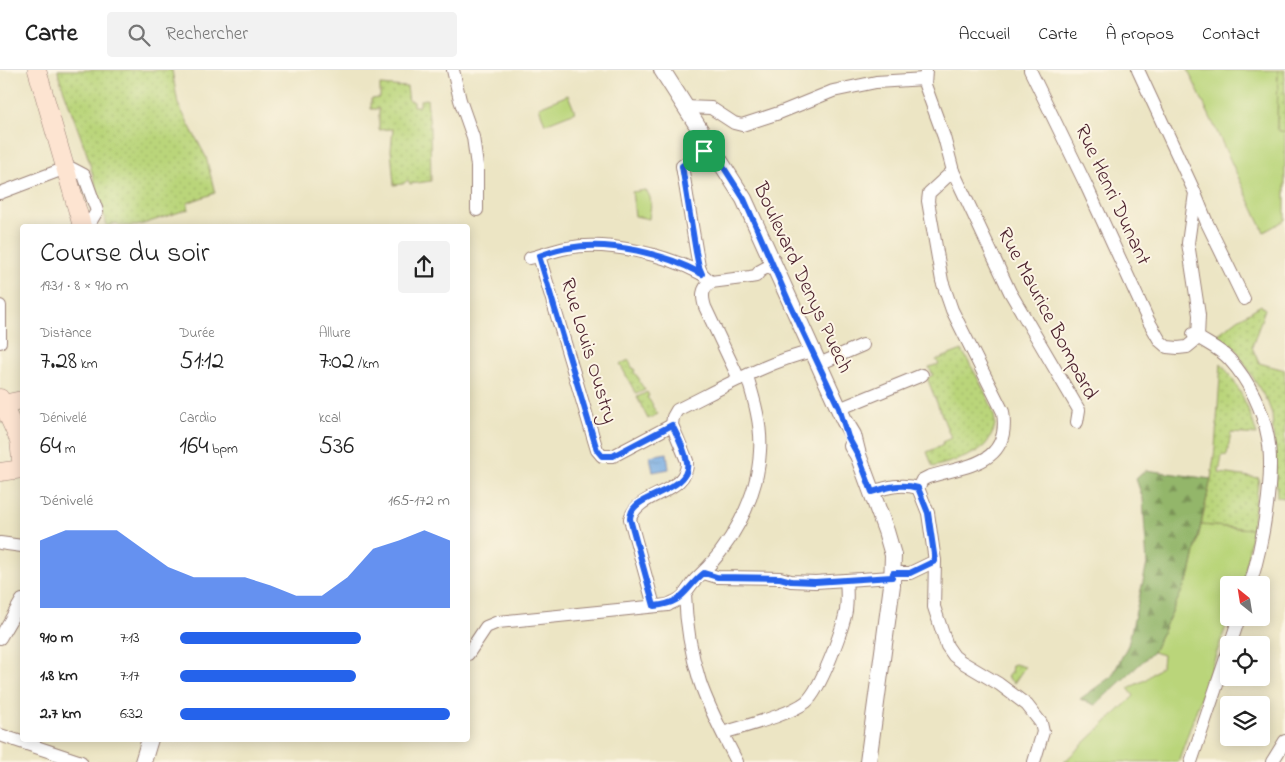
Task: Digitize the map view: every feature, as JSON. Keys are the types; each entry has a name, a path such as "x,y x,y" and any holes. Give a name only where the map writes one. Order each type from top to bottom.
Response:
{"main road":[{"path":"37,70 81,224"},
{"path":"20,400 1,401 19,440 20,451"},
{"path":"0,472 20,472"}],"street":[{"path":"454,70 460,100 474,136 478,210"},
{"name":"Boulevard Denys Puech","path":"662,70 744,199 842,414 848,437 858,455 886,531 893,555 893,575 868,762"},
{"name":"Rue Henri Dunant","path":"1030,70 1087,187 1148,320 1158,336 1173,341 1181,341 1196,334"},
{"path":"1138,70 1207,224 1244,299"},
{"path":"684,107 710,108 734,123 742,125 779,113 832,91 925,74"},
{"name":"Rue Maurice Bompard","path":"925,74 953,171 1010,292 1079,410 1077,422"},
{"path":"470,651 486,627 498,622 668,605 678,600 730,539 748,506 759,464 760,434 753,396 711,321 701,297 706,286 682,166 710,146"},
{"path":"0,193 66,166 84,175 97,212 89,224"},
{"path":"953,171 930,193 928,201 938,266 952,310 1003,412 1005,426 1002,442 995,453 976,463 928,477 922,480 918,488 928,513 935,561 934,607 947,646 954,656 999,684 1027,705 1041,722 1043,732 1034,762"},
{"path":"1195,194 1188,243 1199,316 1196,334 1218,349 1238,369 1256,401 1268,439 1269,465 1266,509 1259,551 1252,576"},
{"name":"Rue Louis Oustry","path":"672,425 613,456 602,456 597,450 534,257 569,248 590,246 626,248 652,255 704,275"},
{"path":"704,275 756,276 760,271 773,264"},
{"path":"0,306 0,342"},
{"path":"654,606 630,519 632,511 638,505 678,483 685,474 687,461 672,425 676,410 743,377 797,354 816,357 863,345"},
{"path":"842,414 922,375"},
{"path":"872,492 895,485 907,485 918,488"},
{"path":"0,543 20,546"},
{"path":"700,576 780,578 791,581 815,582 910,573 935,561"},
{"path":"723,734 792,710 807,701 819,682 840,636 846,610 841,580"},
{"path":"685,594 685,608 694,662 700,684 737,762"},
{"path":"0,638 20,603"},
{"path":"1191,762 1220,676"},
{"path":"0,735 56,758 81,762"},
{"path":"1272,762 1285,741"},
{"path":"143,762 149,742"}],"green space":[{"path":"58,70 172,70 178,104 206,157 215,193 187,203 189,209 143,224 106,224 87,154"},
{"path":"1188,70 1278,70 1277,130 1285,132 1285,220 1264,232"},
{"path":"1278,70 1285,70 1285,132 1277,130"},
{"path":"380,85 407,87 409,101 413,101 413,106 420,106 420,100 427,99 430,128 431,181 410,184 408,180 403,184 394,185 391,150 393,129 379,130 379,109 371,109 371,99 380,98"},
{"path":"568,95 575,112 545,124 539,107"},
{"path":"645,190 650,196 649,219 635,216 632,192"},
{"path":"1261,305 1265,309 1252,347 1259,363 1285,370 1285,498 1277,497 1272,414 1268,403 1236,349 1217,335"},
{"path":"962,350 992,407 995,427 987,443 978,451 933,467 927,452 943,445 942,442 951,438 927,378 933,375 929,367 939,364 936,360"},
{"path":"629,360 645,390 636,394 620,364"},
{"path":"1221,363 1243,397 1257,435 1231,433 1227,455 1222,456 1219,473 1259,478 1252,529 1201,525 1211,479 1215,448"},
{"path":"647,392 649,396 647,397 658,414 648,419 637,397"},
{"path":"1146,470 1211,479 1190,574 1153,652 1095,705 1080,699 1112,676 1128,645 1147,564 1143,499 1136,479"},
{"path":"1201,525 1252,529 1244,576 1220,576 1220,626 1226,626 1223,636 1220,636 1220,643 1178,762 1064,762 1134,696 1128,688 1145,680 1162,666 1163,655 1153,652 1190,574"},
{"path":"1012,665 1025,667 1014,683 1007,677 1011,672"}],"water":[{"path":"667,453 669,469 653,472 650,456"}],"route":[{"path":"710,146 744,199 789,302 839,408 848,437 858,455 872,492 895,485 907,485 918,488 928,513 935,561 910,573 893,573 892,577 815,582 791,581 780,578 717,577 704,573 689,586 685,594 678,600 668,605 654,606 630,519 632,511 638,505 678,483 685,474 687,461 672,425 613,456 602,456 597,450 539,256 569,248 590,246 626,248 685,266 702,274 686,198 682,166 704,151 710,146"}]}
